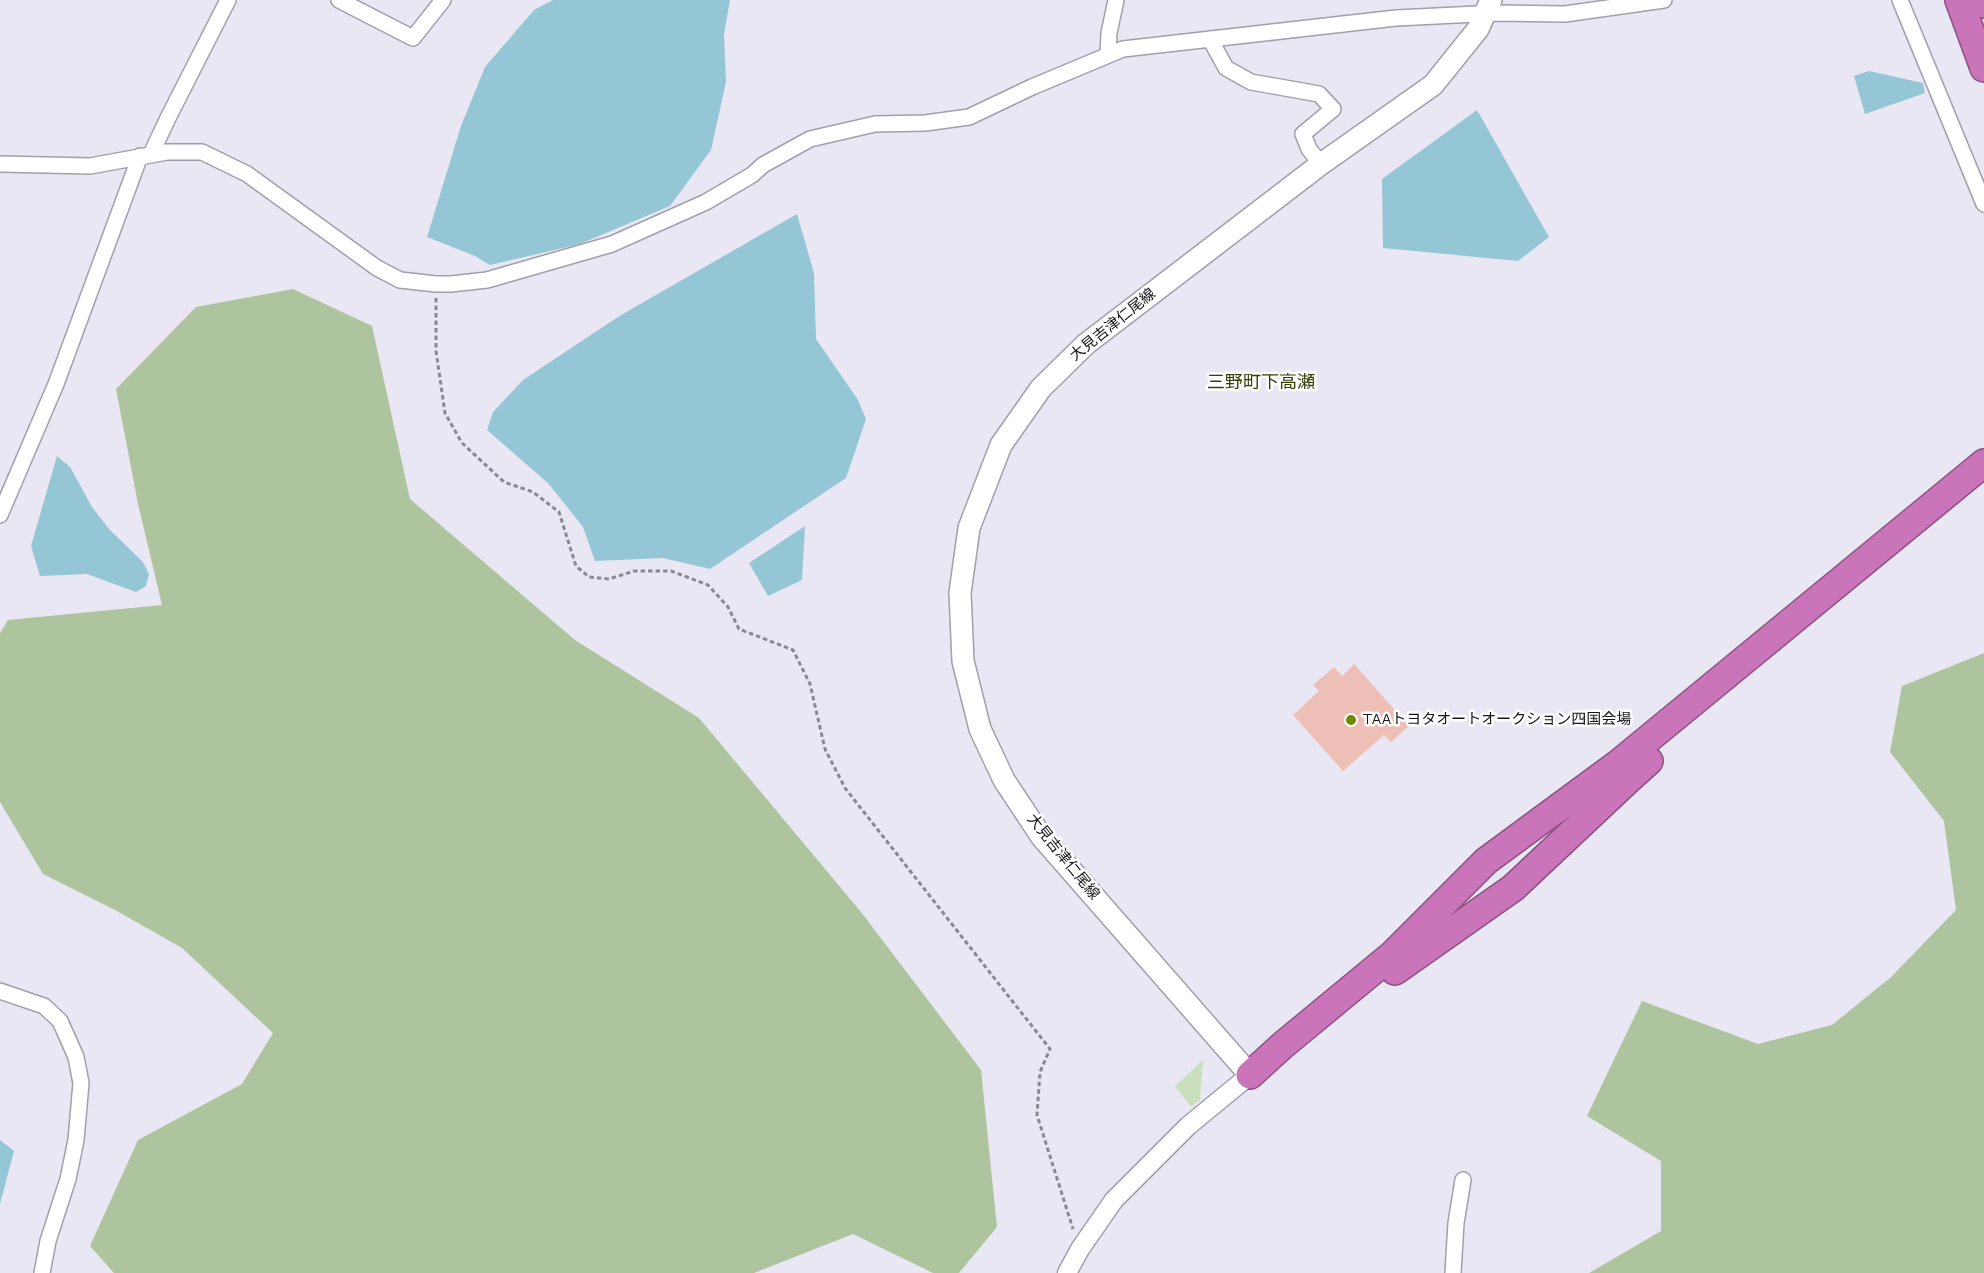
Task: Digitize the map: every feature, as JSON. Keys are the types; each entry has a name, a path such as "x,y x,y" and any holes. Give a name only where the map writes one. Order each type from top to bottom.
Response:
{"highway":[{"path":"1959,0 1984,68"},
{"path":"1250,1075 1392,955 1486,861 1619,763 1984,463"},
{"path":"1250,1075 1293,1052 1407,961 1513,888 1630,778 1984,486"}],"main road":[{"name":"大見吉津仁尾線","path":"1250,1075 1041,836 1004,780 980,729 963,661 960,593 969,528 1002,445 1041,388 1086,344 1321,164 1433,85 1478,28 1488,7"}],"street":[{"path":"0,515 56,384 146,155 168,118 228,0"},
{"path":"339,0 413,38 443,0"},
{"path":"1108,55 1109,33 1116,0"},
{"path":"0,164 90,166 167,152 202,152 248,174 377,268 400,280 436,284 488,280 612,244 706,202 810,138 875,124 925,123 969,117 1123,49 1488,7 1565,14 1664,0"},
{"path":"1900,0 1984,204"},
{"path":"1210,39 1226,68 1251,82 1319,94 1333,110 1303,134 1309,149 1321,164"},
{"path":"0,991 44,1006 60,1021 76,1057 81,1083 74,1150 68,1179 48,1241 42,1273"},
{"path":"1067,1273 1080,1249 1114,1200 1188,1126 1250,1075"},
{"path":"1453,1273 1456,1223 1463,1180"}],"path":[{"path":"436,284 436,351 445,412 462,443 504,482 533,492 559,512 576,567 589,576 609,579 634,571 671,572 708,585 728,607 739,629 793,650 810,684 825,749 846,788 1050,1049 1040,1072 1037,1115 1080,1249"}],"green space":[{"path":"293,289 372,326 410,499 575,640 699,718 861,912 981,1070 997,1227 959,1273 933,1273 853,1234 754,1273 114,1273 90,1246 138,1140 242,1084 273,1033 182,948 117,911 43,874 0,802 0,633 8,620 162,605 138,504 116,389 196,307"},
{"path":"1984,653 1984,1273 1589,1273 1661,1231 1661,1161 1587,1116 1642,1001 1758,1044 1832,1025 1891,977 1956,910 1944,821 1890,752 1902,686"},
{"path":"1203,1060 1200,1100 1191,1107 1175,1086"}],"water":[{"path":"553,0 730,0 724,34 726,82 711,150 670,206 580,244 490,265 475,256 427,237 461,126 485,67 534,10"},
{"path":"1869,71 1923,83 1925,93 1865,114 1854,76"},
{"path":"1477,110 1549,237 1518,261 1383,248 1382,179"},
{"path":"797,214 814,273 816,339 858,400 866,419 846,478 710,569 663,558 595,561 583,527 548,483 487,430 493,412 523,380 621,315"},
{"path":"57,456 70,467 92,507 109,529 143,562 149,574 146,586 136,592 87,574 40,576 31,546"},
{"path":"805,526 802,580 768,596 749,563"},
{"path":"0,1140 14,1151 0,1204"}],"building":[{"name":"TAAトヨタオートオークション四国会場","path":"1354,664 1409,726 1391,742 1384,735 1343,771 1293,715 1319,691 1313,685 1334,667 1342,676"}],"place":[{"name":"TAAトヨタオートオークション四国会場","path":"1351,720"}],"district":[{"name":"三野町下高瀬","path":"1261,383"}]}
